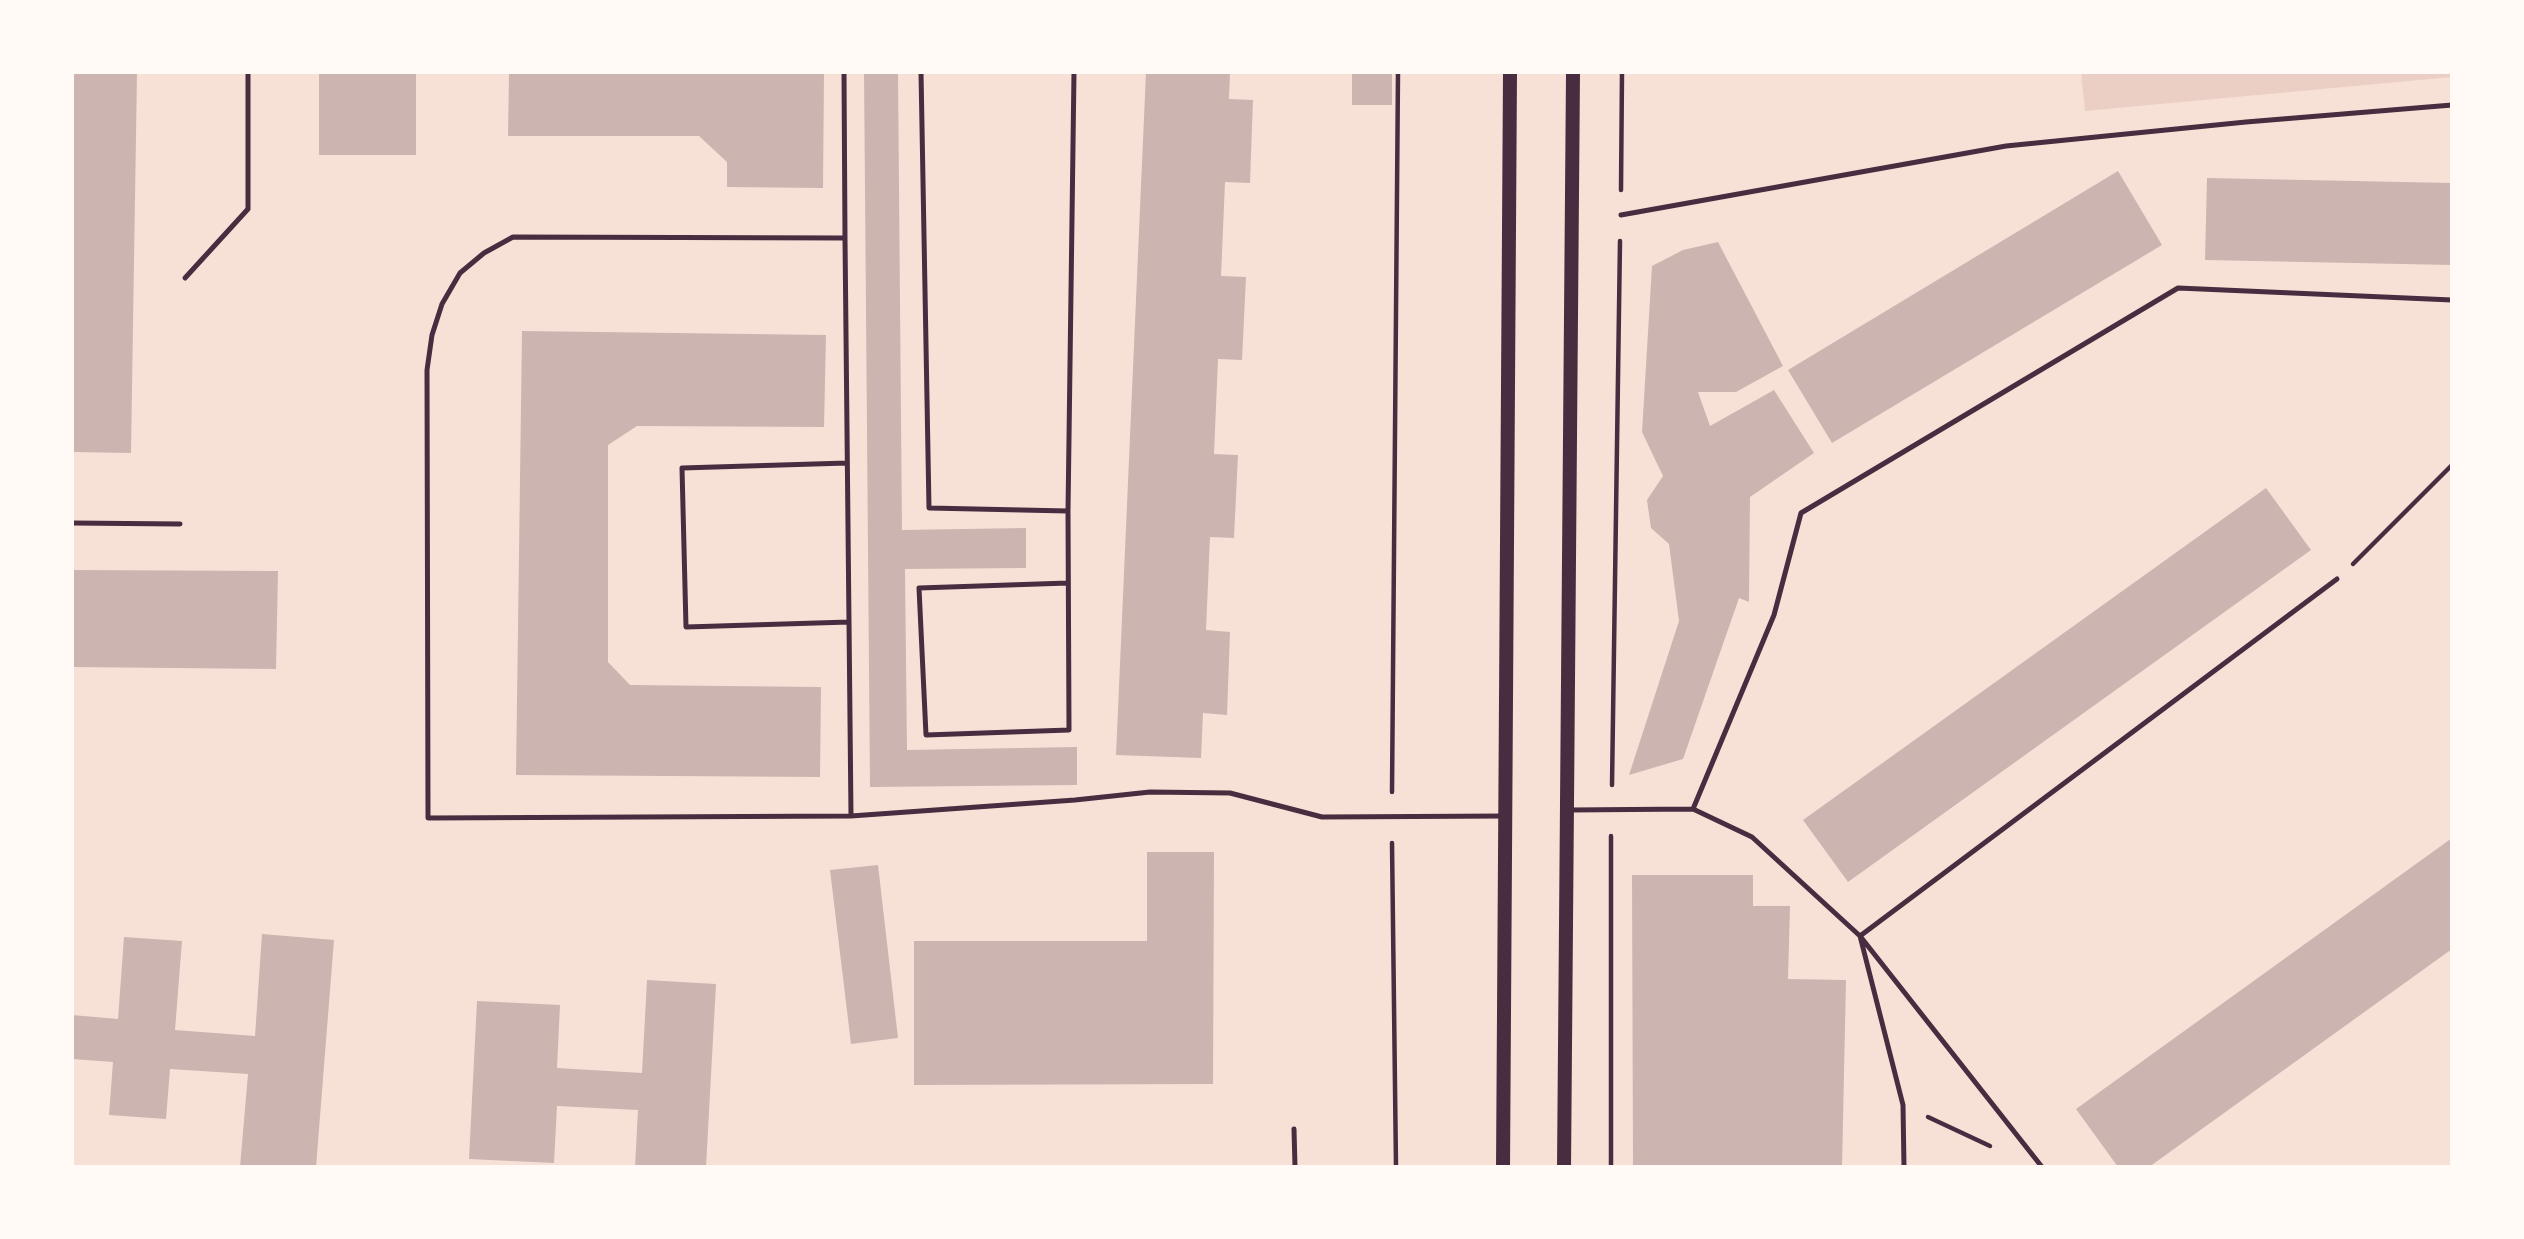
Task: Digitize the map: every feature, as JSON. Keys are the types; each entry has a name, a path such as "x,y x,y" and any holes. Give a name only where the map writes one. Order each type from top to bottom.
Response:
{"main road":[{"path":"1503,1167 1510,72"},
{"path":"1564,1167 1573,72"}],"lane":[{"path":"186,278 248,209 248,72"},
{"path":"844,72 850,816"},
{"path":"921,72 929,508 1068,511"},
{"path":"1068,583 919,588 926,735 1069,730 1068,511 1074,72"},
{"path":"1620,215 2006,146 2232,123 2452,105"},
{"path":"845,238 513,237 484,253 460,273 442,304 432,335 427,370 428,818 850,816 1150,792 1230,793 1322,817 1505,816"},
{"path":"1693,809 1774,615 1801,513 2178,288 2452,300"},
{"path":"847,463 682,468 686,627 849,622"},
{"path":"72,523 180,524"},
{"path":"1860,936 2337,579"},
{"path":"1567,810 1693,809 1752,837 1860,936 2042,1167"},
{"path":"1860,936 1903,1105 1904,1167"},
{"path":"1293,1129 1295,1167"}],"path":[{"path":"1396,1167 1392,817 1398,72"},
{"path":"1611,1167 1611,810 1622,72"},
{"path":"2337,579 2452,465"},
{"path":"1903,1105 1999,1150"}],"shaded area":[{"path":"2081,72 2452,72 2452,77 2085,111"}],"building":[{"path":"72,72 137,72 131,453 72,452"},
{"path":"319,72 416,72 416,155 319,155"},
{"path":"509,72 824,72 823,188 727,187 727,162 699,136 508,136"},
{"path":"864,72 898,72 902,530 1026,528 1026,568 905,569 907,750 1077,747 1077,785 870,787"},
{"path":"1146,72 1230,72 1229,99 1253,100 1250,183 1225,182 1221,276 1246,277 1242,360 1218,359 1214,454 1238,455 1234,538 1210,537 1206,630 1230,632 1227,715 1203,713 1201,758 1116,755"},
{"path":"1352,72 1392,72 1392,105 1352,105"},
{"path":"2118,171 2162,245 1832,443 1788,370"},
{"path":"2207,178 2452,183 2452,265 2205,260"},
{"path":"1718,242 1783,366 1736,392 1698,392 1710,426 1774,390 1814,453 1750,497 1749,602 1739,598 1683,759 1629,775 1679,621 1669,544 1651,528 1647,500 1663,476 1642,432 1652,266 1683,250"},
{"path":"522,331 826,335 824,427 637,426 608,445 608,662 630,685 821,687 820,777 516,775"},
{"path":"2266,488 2311,550 1848,882 1803,820"},
{"path":"72,570 278,571 276,669 72,667"},
{"path":"2452,838 2452,949 2149,1167 2118,1167 2076,1109"},
{"path":"1147,852 1214,852 1213,1084 914,1085 914,941 1147,941"},
{"path":"878,865 898,1038 851,1044 830,870"},
{"path":"1632,875 1753,875 1753,906 1790,906 1788,979 1846,980 1842,1167 1633,1167"},
{"path":"262,934 334,940 316,1167 240,1167 248,1074 170,1069 166,1119 109,1115 113,1062 72,1059 72,1015 118,1019 124,937 182,941 175,1030 255,1036"},
{"path":"647,980 716,984 706,1167 635,1167 638,1110 557,1106 554,1163 469,1159 477,1001 560,1005 557,1068 642,1073"}]}
